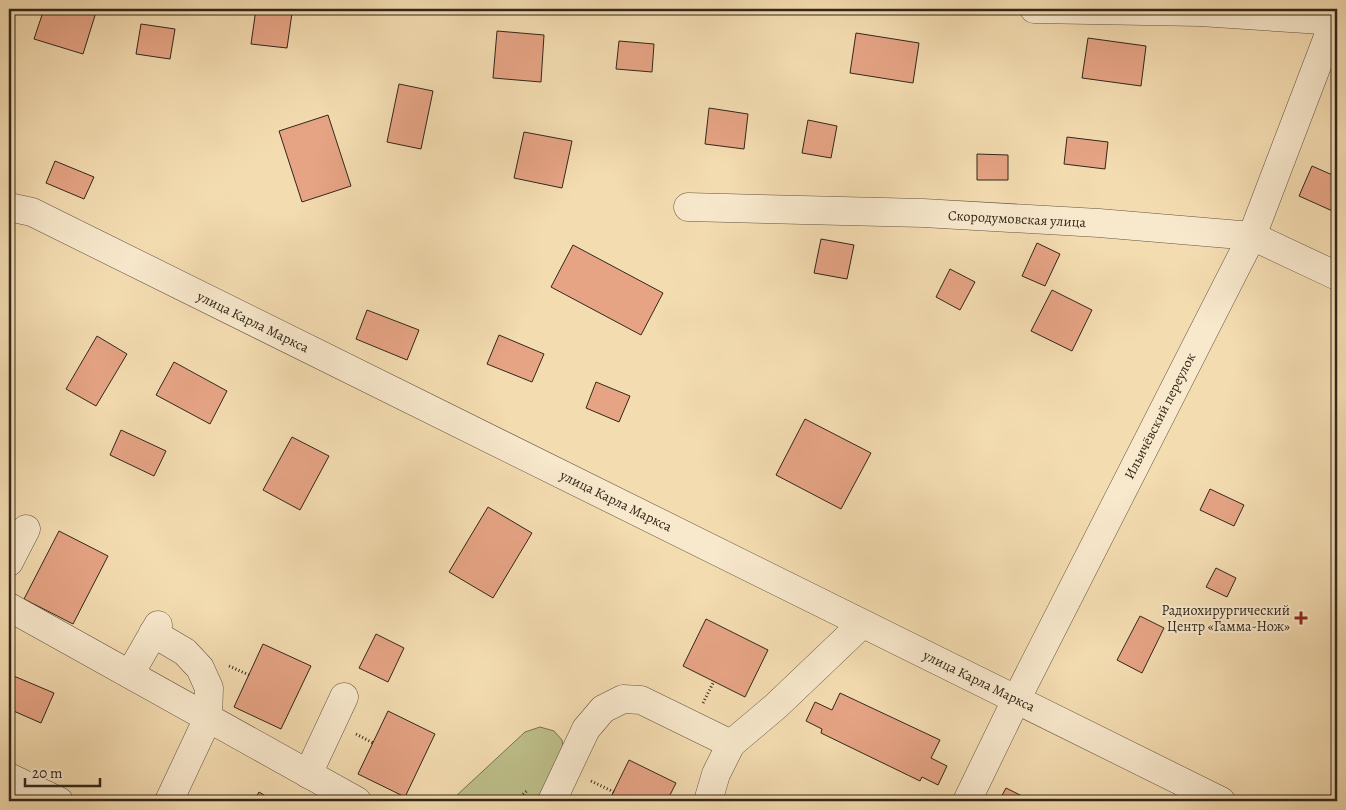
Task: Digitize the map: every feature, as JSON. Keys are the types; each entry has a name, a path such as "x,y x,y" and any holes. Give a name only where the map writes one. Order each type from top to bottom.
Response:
{"street":[{"path":"1034,9 1201,11 1336,21"},
{"name":"Ильичёвский переулок","path":"967,801 1016,700 1252,236 1336,21"},
{"name":"улица Карла Маркса","path":"9,207 32,212 1221,801"},
{"name":"Скородумовская улица","path":"688,207 923,213 1252,236 1337,276"},
{"path":"9,562 26,530"},
{"path":"9,607 357,801"},
{"path":"708,801 716,774 731,744 776,706 862,624"},
{"path":"130,674 155,629 185,652 200,668 209,688 208,718 169,801"},
{"path":"308,774 344,697"},
{"path":"552,801 586,729 604,709 623,699 641,700 731,744"},
{"path":"9,777 59,801"}],"green space":[{"path":"540,727 554,731 562,740 564,751 540,801 452,801 525,732"}],"building":[{"path":"44,9 97,9 83,54 34,39"},
{"path":"256,9 292,13 287,48 251,44"},
{"path":"141,24 175,29 170,59 136,54"},
{"path":"497,31 544,35 541,82 493,78"},
{"path":"856,33 919,43 913,83 850,73"},
{"path":"1088,38 1146,46 1141,86 1082,78"},
{"path":"619,41 654,44 652,72 616,69"},
{"path":"399,84 433,91 421,149 387,142"},
{"path":"709,108 748,114 744,149 705,144"},
{"path":"328,115 351,186 302,202 279,131"},
{"path":"808,120 837,126 831,158 802,153"},
{"path":"524,132 572,141 562,188 514,178"},
{"path":"1067,137 1108,142 1105,169 1064,164"},
{"path":"977,154 1008,155 1008,180 977,180"},
{"path":"55,161 94,177 84,199 46,183"},
{"path":"1312,166 1337,177 1337,213 1299,196"},
{"path":"821,239 854,245 847,279 814,273"},
{"path":"1037,243 1060,254 1045,286 1022,276"},
{"path":"573,245 663,293 641,335 551,287"},
{"path":"950,269 975,282 960,310 936,297"},
{"path":"1052,290 1092,310 1072,351 1031,331"},
{"path":"367,310 419,330 407,360 356,339"},
{"path":"499,335 544,354 532,382 487,364"},
{"path":"97,336 127,354 96,406 66,389"},
{"path":"174,362 227,391 210,424 156,395"},
{"path":"596,382 630,396 619,422 586,408"},
{"path":"805,419 871,453 841,509 776,475"},
{"path":"121,430 166,451 154,476 110,455"},
{"path":"292,437 329,456 300,510 263,490"},
{"path":"1210,489 1244,505 1234,526 1200,510"},
{"path":"488,507 532,533 493,598 449,572"},
{"path":"59,531 108,556 73,624 24,599"},
{"path":"1216,568 1236,578 1227,597 1206,587"},
{"path":"1140,616 1164,628 1142,673 1117,660"},
{"path":"706,619 768,650 745,697 683,666"},
{"path":"376,634 404,648 388,682 359,668"},
{"path":"263,644 311,666 281,729 234,707"},
{"path":"9,674 54,693 41,723 9,709"},
{"path":"840,693 940,740 931,758 947,766 938,785 922,777 920,781 821,733 822,729 806,721 815,702 832,710"},
{"path":"388,711 435,734 405,797 358,774"},
{"path":"629,760 676,783 667,801 609,801"},
{"path":"1006,788 1032,801 999,801"},
{"path":"259,792 274,801 254,801"}],"place":[{"name":"Радиохирургический Центр «Гамма-Нож»","path":"1301,618"}]}
